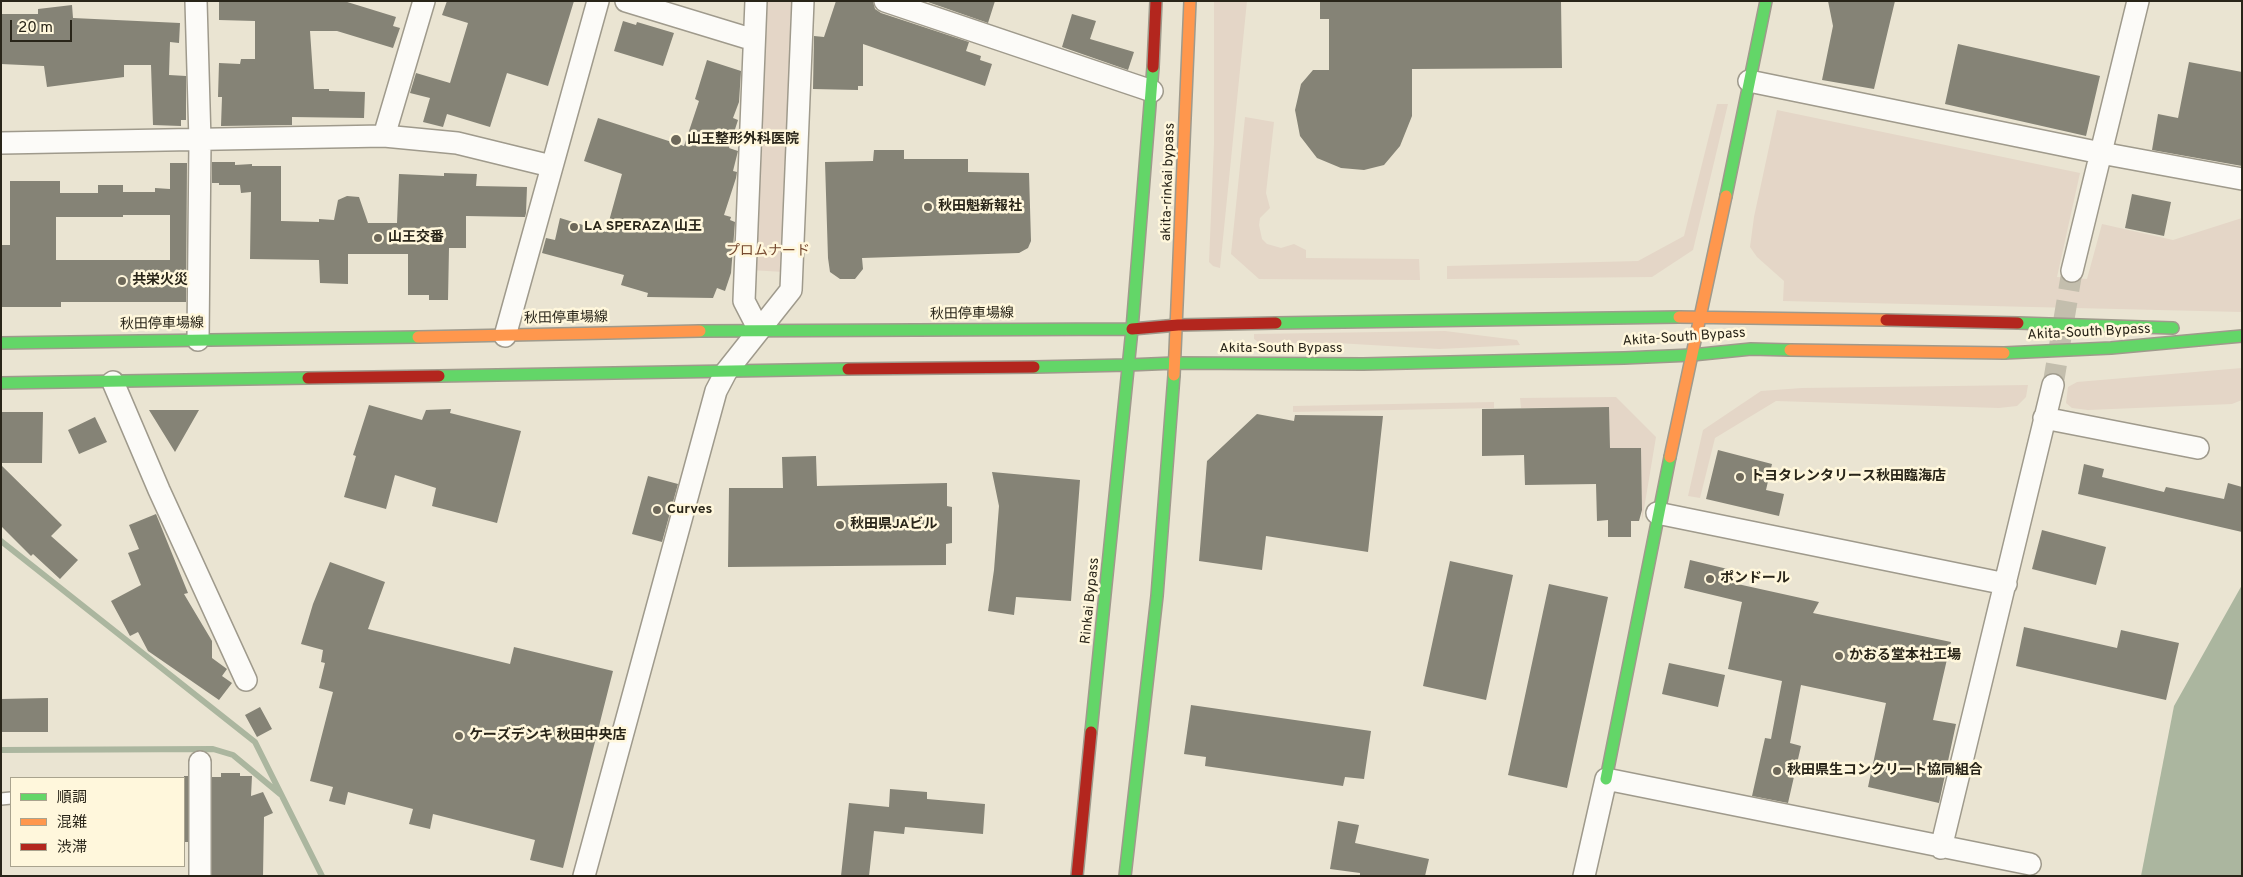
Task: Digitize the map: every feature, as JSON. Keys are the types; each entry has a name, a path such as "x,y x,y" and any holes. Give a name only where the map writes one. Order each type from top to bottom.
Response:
{"main road":[{"name":"akita-rinkai bypass","path":"1132,329 1152,91 1156,1"},
{"name":"akita-rinkai bypass","path":"1176,363 1190,1"},
{"path":"1606,779 1657,513 1701,317 1766,1"},
{"name":"Akita-South Bypass","path":"1132,329 1178,325 1701,317 1954,321 2242,330"},
{"name":"秋田停車場線","path":"1,342 505,336 759,330 1132,329"},
{"name":"Rinkai Bypass","path":"1077,876 1132,329"},
{"name":"Akita-South Bypass","path":"1128,365 1176,363 1363,364 1692,355 1751,348 2005,352 2111,348 2242,336"},
{"path":"1125,876 1157,596 1176,363"},
{"path":"1,383 1128,365"}],"street":[{"path":"196,1 200,140 198,340"},
{"path":"384,136 424,1"},
{"path":"505,336 598,1"},
{"path":"626,1 754,40"},
{"path":"756,1 744,302 759,330"},
{"path":"584,876 714,398 726,372 791,290 803,1"},
{"path":"885,1 1152,91"},
{"path":"2072,272 2138,1"},
{"path":"1749,81 2102,153 2242,179"},
{"path":"1,143 384,136 457,143 551,166"},
{"path":"113,382 159,490 246,680"},
{"path":"1941,848 2006,584 2052,385"},
{"path":"2044,418 2198,448"},
{"path":"1657,513 2006,584"},
{"path":"200,762 200,876"},
{"path":"1584,876 1606,779 1941,848 2030,864"}],"green space":[{"name":"プロムナード","path":"763,1 797,1 784,272 750,270"},
{"path":"1214,1 1247,1 1220,268 1213,266 1209,262 1214,144"},
{"path":"1717,104 1728,104 1693,250 1652,277 1447,279 1447,266 1638,261 1684,236"},
{"path":"1777,110 2080,173 2057,277 2087,279 2102,224 2173,240 2242,218 2242,312 1783,301 1784,281 1757,257 1750,247 1754,217"},
{"path":"1245,117 1274,122 1266,193 1270,208 1260,218 1259,225 1262,239 1267,244 1281,248 1294,244 1306,250 1306,258 1419,259 1420,280 1259,279 1231,254"},
{"path":"1445,331 1517,340 1520,345 1439,349 1337,343 1260,343 1254,339 1254,334"},
{"path":"2242,368 2242,400 2232,404 2088,410 2072,408 2066,403 2068,387 2077,382"},
{"path":"2028,385 2026,397 2017,406 1999,408 1776,401 1715,438 1700,498 1688,496 1703,430 1761,391 1802,388"},
{"path":"1616,397 1656,437 1642,521 1641,448 1610,448 1609,407 1521,408 1520,398"},
{"path":"1494,402 1494,408 1293,412 1293,406"}],"shaded area":[{"path":"2242,585 2242,876 2141,876 2174,706"}],"building":[{"path":"219,1 344,1 396,17 393,26 400,28 393,48 337,31 310,31 314,89 365,92 364,118 292,117 292,125 221,126 222,97 218,97 219,63 240,64 241,59 255,59 255,21 219,20"},
{"path":"447,1 574,1 548,86 507,73 490,127 447,114 443,127 423,122 430,98 410,93 416,73 450,83 468,23 442,15"},
{"path":"836,1 873,1 875,9 881,13 969,42 966,51 981,56 980,60 992,64 985,86 863,44 863,86 858,86 858,90 813,89 814,36 824,37"},
{"path":"925,1 995,1 988,23"},
{"path":"1320,1 1561,1 1562,68 1412,69 1412,116 1400,146 1384,165 1364,170 1341,168 1317,158 1300,136 1295,110 1301,84 1313,70 1329,70 1329,19 1320,19"},
{"path":"1828,1 1895,1 1874,89 1822,80 1833,26"},
{"path":"72,5 73,18 180,23 179,43 170,42 169,75 186,76 186,120 181,120 181,126 153,125 151,65 124,65 124,77 47,87 44,66 1,64 1,14 38,14 38,9"},
{"path":"1072,14 1096,21 1090,39 1134,52 1128,70 1062,47"},
{"path":"623,21 636,25 637,22 674,33 663,66 614,51"},
{"path":"1958,44 2100,76 2086,136 1945,104"},
{"path":"707,60 741,71 739,102 733,118 738,120 729,148 738,151 733,171 737,172 724,215 731,217 730,220 735,222 731,273 725,291 717,288 713,298 647,297 648,293 621,285 624,275 542,253 546,238 555,240 560,218 606,232 622,174 584,161 598,118 684,146 699,101 695,99"},
{"path":"2189,62 2242,72 2242,166 2152,150 2158,114 2178,118"},
{"name":"秋田魁新報社","path":"874,150 904,150 904,159 968,159 968,172 1029,173 1031,241 1028,248 1019,253 862,258 863,269 855,279 840,279 830,272 828,258 825,162 873,161"},
{"path":"212,162 235,162 235,165 252,164 252,166 281,166 281,221 319,222 319,219 334,220 338,200 347,196 359,197 368,223 397,223 399,174 444,176 444,173 477,174 476,186 527,187 526,213 525,217 466,216 466,248 449,248 448,300 429,300 429,295 408,295 408,254 348,254 348,284 320,283 319,260 250,259 251,192 241,193 240,185 212,183"},
{"path":"170,163 187,163 186,302 61,302 61,307 1,307 1,245 10,245 10,181 60,181 60,193 98,193 98,185 123,185 123,192 155,192 155,188 170,189","holes":["170,215 170,260 56,260 56,217"]},
{"path":"2132,194 2171,202 2164,236 2125,228"},
{"path":"369,405 422,420 426,410 451,409 450,413 521,431 497,523 432,506 436,488 395,475 386,509 344,497 356,456 353,455"},
{"path":"1609,407 1610,448 1641,448 1642,510 1639,521 1631,521 1631,537 1608,537 1608,520 1597,521 1596,484 1525,485 1524,455 1482,456 1482,409"},
{"path":"149,410 199,410 175,452"},
{"path":"1,412 43,412 42,463 1,463"},
{"path":"1257,414 1294,421 1295,415 1383,416 1368,552 1266,536 1262,570 1199,561 1207,461"},
{"path":"95,417 107,442 79,454 68,430"},
{"name":"トヨタレンタリース秋田臨海店","path":"1718,450 1772,464 1766,490 1784,494 1779,516 1706,499"},
{"name":"秋田県JAビル","path":"816,456 817,486 947,483 947,506 952,507 952,543 946,544 946,565 728,567 729,488 783,488 782,457"},
{"path":"2084,464 2104,469 2102,477 2164,492 2166,487 2224,499 2228,483 2242,487 2242,532 2078,494"},
{"path":"1,465 62,525 51,536 78,560 60,579 33,554 31,556 1,526"},
{"path":"992,472 1080,480 1071,601 1016,597 1014,615 988,611 994,570 999,506"},
{"name":"Curves","path":"648,476 678,484 662,542 632,534"},
{"path":"156,514 188,593 184,594 212,641 212,658 227,669 222,676 232,683 219,700 148,651 138,632 130,636 111,601 141,585 128,553 139,549 129,525"},
{"path":"2042,530 2106,547 2096,585 2032,569"},
{"path":"1690,560 1736,571 1733,583 1819,602 1813,613 1951,642 1933,720 1956,724 1939,803 1868,787 1886,703 1801,685 1790,743 1801,746 1788,803 1752,796 1765,738 1771,739 1782,681 1728,669 1742,602 1684,588"},
{"path":"1450,561 1513,575 1486,700 1423,686"},
{"name":"ケーズデンキ 秋田中央店","path":"330,562 385,582 368,629 510,664 514,647 613,671 563,868 530,860 535,840 433,814 430,829 409,824 413,809 348,792 345,805 329,801 333,787 310,781 333,692 319,688 325,663 321,662 323,650 301,644 313,604"},
{"path":"1549,584 1608,597 1567,788 1508,775"},
{"path":"2024,627 2117,648 2121,630 2179,643 2166,700 2016,666"},
{"path":"1669,663 1725,675 1718,707 1662,694"},
{"path":"48,698 48,732 2,732 1,699"},
{"path":"1191,705 1371,731 1364,779 1345,777 1343,786 1205,766 1206,757 1184,754"},
{"path":"260,707 272,729 257,737 245,715"},
{"path":"221,773 240,773 240,776 252,776 251,796 263,792 273,813 264,817 263,876 212,876 212,777 221,777"},
{"path":"188,776 188,842 185,842 184,777"},
{"path":"890,789 927,792 927,799 985,804 983,834 905,827 904,834 874,831 869,876 841,876 849,803 889,807"},
{"path":"1338,821 1359,825 1355,843 1429,859 1425,876 1360,876 1360,873 1330,869"}],"waterway":[{"path":"1,541 255,742 322,876"},
{"path":"1,750 213,749 233,755 280,794"}],"tunnel":[{"path":"2053,385 2072,271"}],"traffic: fast":[{"path":"1726,196 1766,1"},
{"path":"1091,732 1132,329 1153,67"},
{"path":"1276,323 1679,317"},
{"path":"2018,323 2173,328"},
{"path":"700,331 1132,329"},
{"path":"2004,353 2111,348 2242,336"},
{"path":"1,343 418,337"},
{"path":"1128,365 1175,363 1363,364 1624,358 1692,355 1751,349 1790,350"},
{"path":"1034,367 1128,365"},
{"path":"439,376 848,369"},
{"path":"1125,876 1157,596 1174,375"},
{"path":"1,383 308,378"},
{"path":"1606,779 1670,457"}],"traffic: slow":[{"path":"1174,375 1190,1"},
{"path":"1670,457 1726,196"},
{"path":"1679,317 1886,320"},
{"path":"418,337 700,331"},
{"path":"1790,350 2004,353"}],"traffic: jam":[{"path":"1153,67 1156,1"},
{"path":"1886,320 2018,323"},
{"path":"1132,329 1178,325 1276,323"},
{"path":"848,369 1034,367"},
{"path":"308,378 439,376"},
{"path":"1077,876 1091,732"}],"place":[{"name":"山王整形外科医院","path":"676,140"},
{"name":"秋田魁新報社","path":"928,207"},
{"name":"LA SPERAZA 山王","path":"574,227"},
{"name":"山王交番","path":"378,238"},
{"name":"共栄火災","path":"122,281"},
{"name":"トヨタレンタリース秋田臨海店","path":"1740,477"},
{"name":"Curves","path":"657,510"},
{"name":"秋田県JAビル","path":"840,525"},
{"name":"ポンドール","path":"1710,579"},
{"name":"かおる堂本社工場","path":"1839,656"},
{"name":"ケーズデンキ 秋田中央店","path":"459,736"},
{"name":"秋田県生コンクリート協同組合","path":"1777,771"}]}
